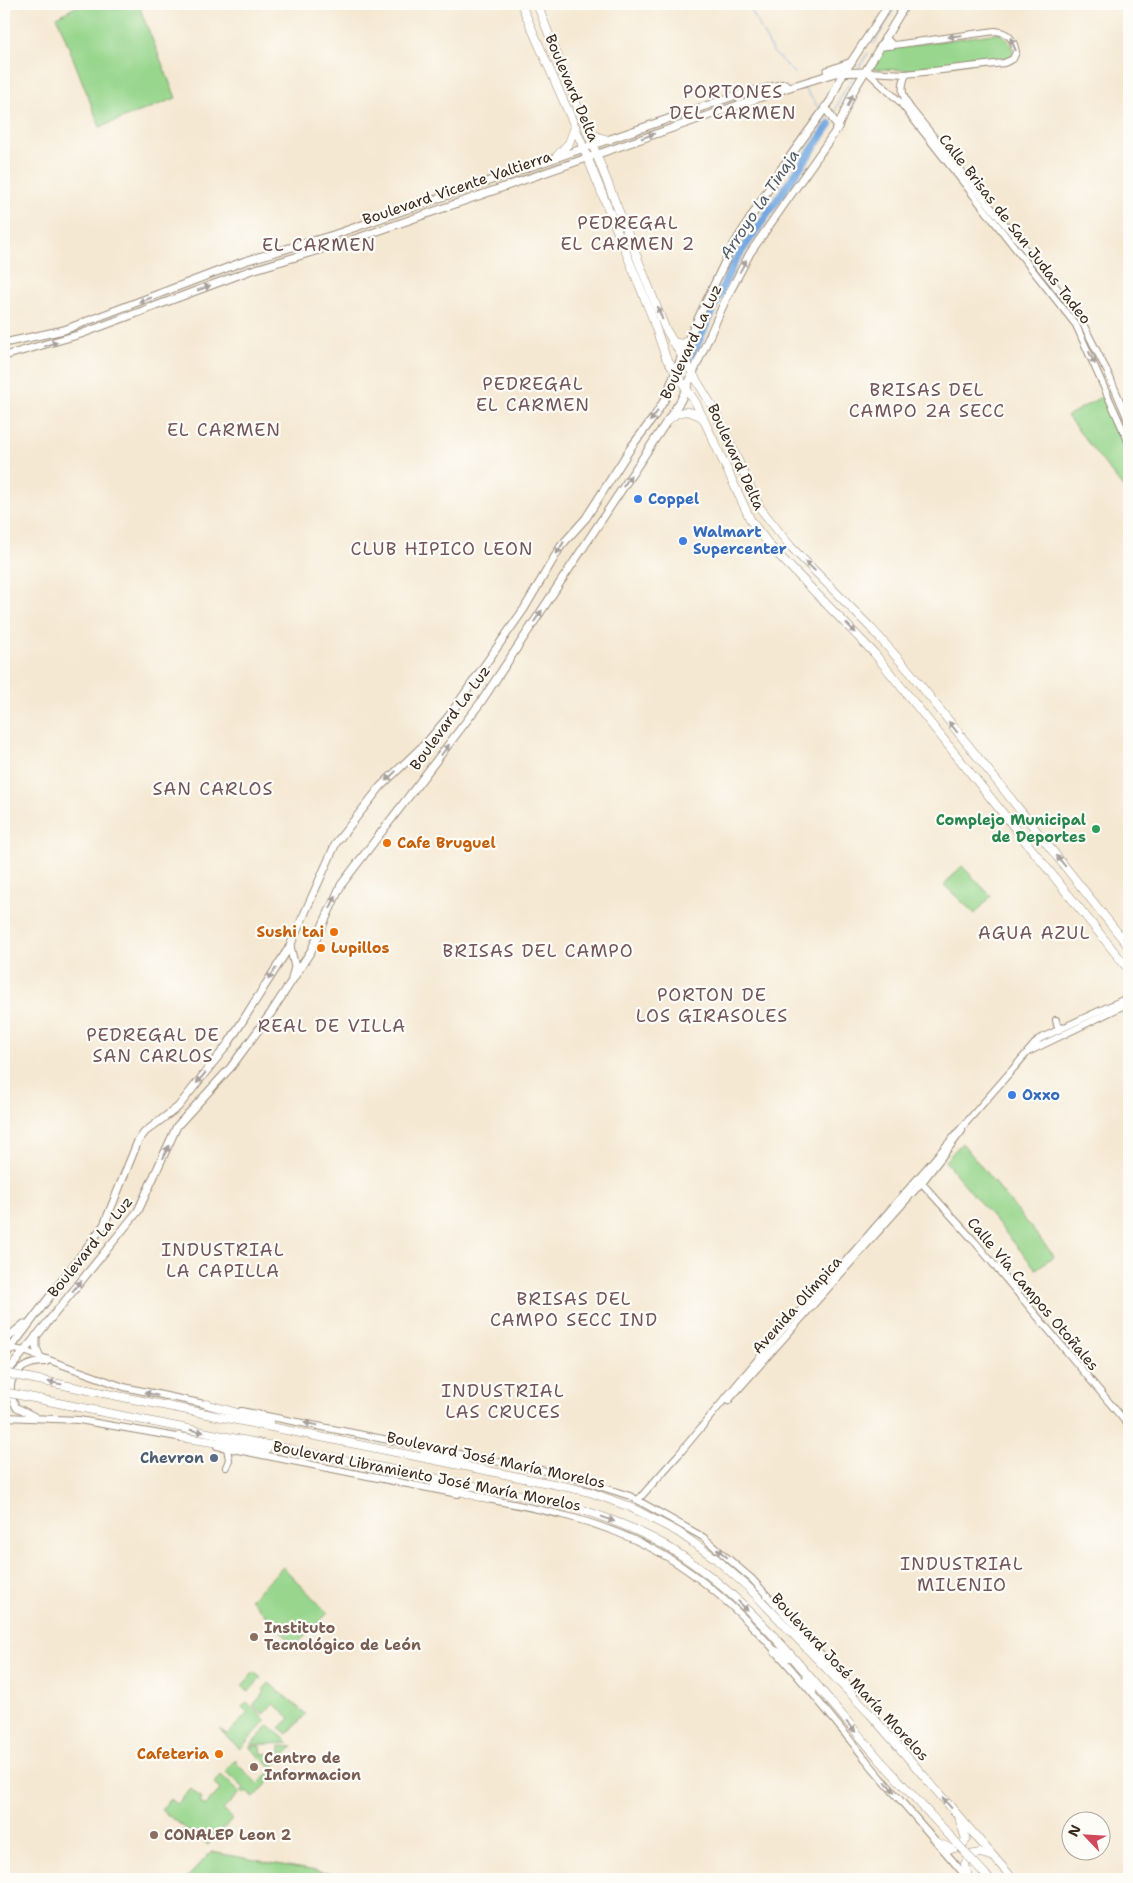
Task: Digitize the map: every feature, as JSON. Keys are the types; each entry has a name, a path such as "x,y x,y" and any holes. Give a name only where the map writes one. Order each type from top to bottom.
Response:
{"main road":[{"name":"Boulevard Delta","path":"521,4 575,127 651,314 666,358 704,418 751,521 771,547 874,652 1129,970"},
{"name":"Boulevard La Luz","path":"4,1358 8,1348 104,1226 138,1142 145,1132 178,1107 228,1044 290,946 336,843 381,786 440,728 528,603 562,546 590,513 632,446 660,407 688,340 730,251 781,169 824,107 889,4"},
{"name":"Boulevard La Luz","path":"4,1375 135,1216 150,1189 177,1126 239,1057 290,985 304,964 341,885 481,702 668,421 687,389 728,295 750,254 838,127 880,47 906,4"},
{"name":"Boulevard Delta","path":"538,6 672,342 694,374 721,423 760,508 791,547 910,672 1129,947"},
{"path":"526,15 536,17 538,6"},
{"path":"885,38 892,45"},
{"path":"868,39 872,48 880,47"},
{"path":"542,51 547,44 556,50"},
{"name":"Boulevard Vicente Valtierra","path":"4,356 81,334 249,271 352,240 587,157 609,140 737,95 778,86 852,62"},
{"name":"Boulevard Vicente Valtierra","path":"4,343 58,332 245,261 333,236 556,157 584,149 596,150 835,73 867,72"},
{"path":"824,107 838,127"},
{"path":"556,157 570,143 575,127"},
{"path":"589,131 598,137 609,140"},
{"path":"600,191 609,188"},
{"path":"625,252 635,248"},
{"path":"672,342 682,344 688,340"},
{"path":"668,421 679,411 684,410 704,418"},
{"path":"820,596 831,598 830,587"},
{"path":"837,614 840,604 849,606"},
{"path":"290,946 295,967 290,985"},
{"path":"284,956 304,964"},
{"path":"178,1107 187,1114"},
{"path":"4,1341 37,1312"},
{"path":"37,1334 35,1342 40,1357"},
{"name":"Boulevard José María Morelos","path":"4,1375 296,1431 590,1492 630,1507 694,1542 732,1572 860,1704 1013,1879"},
{"name":"Boulevard José María Morelos","path":"4,1392 564,1504 635,1530 678,1553 736,1598 805,1672 881,1761 989,1879"},
{"path":"206,1404 296,1431"},
{"path":"179,1437 284,1453 303,1453"},
{"path":"390,1450 414,1451 459,1459 480,1458"},
{"path":"390,1470 487,1499"},
{"path":"775,1651 791,1657"},
{"path":"805,1672 812,1691"},
{"path":"938,1843 955,1849 964,1843 965,1835 958,1816"},
{"path":"968,1879 964,1864 970,1855 980,1853 993,1857"}],"street":[{"path":"867,72 906,74 1004,63 1016,55 1015,48 1007,34 995,31 880,47"},
{"name":"Calle Brisas de San Judas Tadeo","path":"867,72 888,88 1065,309 1081,332 1129,443"},
{"name":"Calle Brisas de San Judas Tadeo","path":"906,74 902,85 905,100 1078,314 1129,422"},
{"path":"918,126 926,124"},
{"path":"1107,390 1114,387"},
{"name":"Avenida Olímpica","path":"638,1500 779,1334 950,1149 968,1121 1039,1039 1129,997"},
{"name":"Avenida Olímpica","path":"1028,1051 1129,1003"},
{"path":"1056,1020 1057,1025 1062,1028"},
{"name":"Avenida Olímpica","path":"650,1506 650,1494 662,1478 920,1180"},
{"name":"Calle Vía Campos Otoñales","path":"920,1180 975,1242 1129,1426"},
{"name":"Boulevard Libramiento José María Morelos","path":"8,1348 24,1351 124,1387 574,1478 638,1500 703,1537 752,1579 843,1678 860,1704"},
{"path":"51,1362 31,1362 24,1366 15,1375 10,1393 16,1407 22,1411 55,1419"},
{"name":"Boulevard Libramiento José María Morelos","path":"5,1418 55,1419 115,1425 179,1437 580,1519 625,1535 653,1549 689,1573 725,1602 775,1651 812,1691 867,1760 968,1879"},
{"path":"226,1467 229,1460 228,1448"}],"green space":[{"path":"81,4 138,4 176,98 100,127 57,17"},
{"path":"999,33 1010,44 1013,53 1011,57 910,70 869,69 882,49"},
{"path":"1105,395 1129,452 1129,495 1067,416"},
{"path":"962,866 991,896 975,914 944,885"},
{"path":"962,1143 1054,1256 1036,1269 945,1161"},
{"path":"283,1567 328,1613 295,1646 250,1599"},
{"path":"254,1672 261,1678 248,1692 242,1686"},
{"path":"269,1683 306,1714 287,1734 280,1728 290,1718 274,1704 263,1714 253,1705 265,1692 263,1690"},
{"path":"247,1702 266,1721 240,1749 219,1729 227,1734 248,1713 242,1707"},
{"path":"269,1725 289,1743 251,1745"},
{"path":"261,1746 262,1754 280,1753 280,1746 293,1747 272,1768 249,1747"},
{"path":"236,1759 236,1763 258,1784 272,1770 276,1774 254,1798 246,1792 244,1794 241,1791 244,1788 225,1771"},
{"path":"221,1775 240,1793 223,1810 233,1819 208,1845 161,1810 170,1799 176,1804 191,1789 201,1798 199,1801 205,1806 220,1790 214,1783"},
{"path":"211,1852 343,1876 343,1879 186,1879"}],"waterway":[{"path":"748,4 773,52 795,74"},
{"name":"Arroyo la Tinaja","path":"874,44 897,4"},
{"name":"Arroyo la Tinaja","path":"859,67 868,53"},
{"name":"Arroyo la Tinaja","path":"834,115 840,98 853,77"},
{"path":"804,87 820,110"},
{"name":"Arroyo la Tinaja","path":"825,117 831,123"},
{"name":"Arroyo la Tinaja","path":"691,358 734,262 830,124"}],"place":[{"name":"Coppel","path":"638,499"},
{"name":"Walmart Supercenter","path":"683,541"},
{"name":"Complejo Municipal de Deportes","path":"1096,829"},
{"name":"Cafe Bruguel","path":"387,843"},
{"name":"Sushi tai","path":"334,932"},
{"name":"Lupillos","path":"321,948"},
{"name":"Oxxo","path":"1012,1095"},
{"name":"Chevron","path":"214,1458"},
{"name":"Instituto Tecnológico de León","path":"254,1637"},
{"name":"Cafeteria","path":"219,1754"},
{"name":"Centro de Informacion","path":"254,1767"},
{"name":"CONALEP Leon 2","path":"154,1835"}],"district":[{"name":"PORTONES DEL CARMEN","path":"733,102"},
{"name":"PEDREGAL EL CARMEN 2","path":"628,233"},
{"name":"EL CARMEN","path":"319,245"},
{"name":"PEDREGAL EL CARMEN","path":"533,394"},
{"name":"BRISAS DEL CAMPO 2A SECC","path":"927,400"},
{"name":"EL CARMEN","path":"224,430"},
{"name":"CLUB HIPICO LEON","path":"442,549"},
{"name":"SAN CARLOS","path":"213,789"},
{"name":"AGUA AZUL","path":"1034,933"},
{"name":"BRISAS DEL CAMPO","path":"538,951"},
{"name":"PORTON DE LOS GIRASOLES","path":"712,1005"},
{"name":"REAL DE VILLA","path":"332,1026"},
{"name":"PEDREGAL DE SAN CARLOS","path":"153,1045"},
{"name":"INDUSTRIAL LA CAPILLA","path":"223,1260"},
{"name":"BRISAS DEL CAMPO SECC IND","path":"574,1309"},
{"name":"INDUSTRIAL LAS CRUCES","path":"503,1401"},
{"name":"INDUSTRIAL MILENIO","path":"962,1574"}]}
